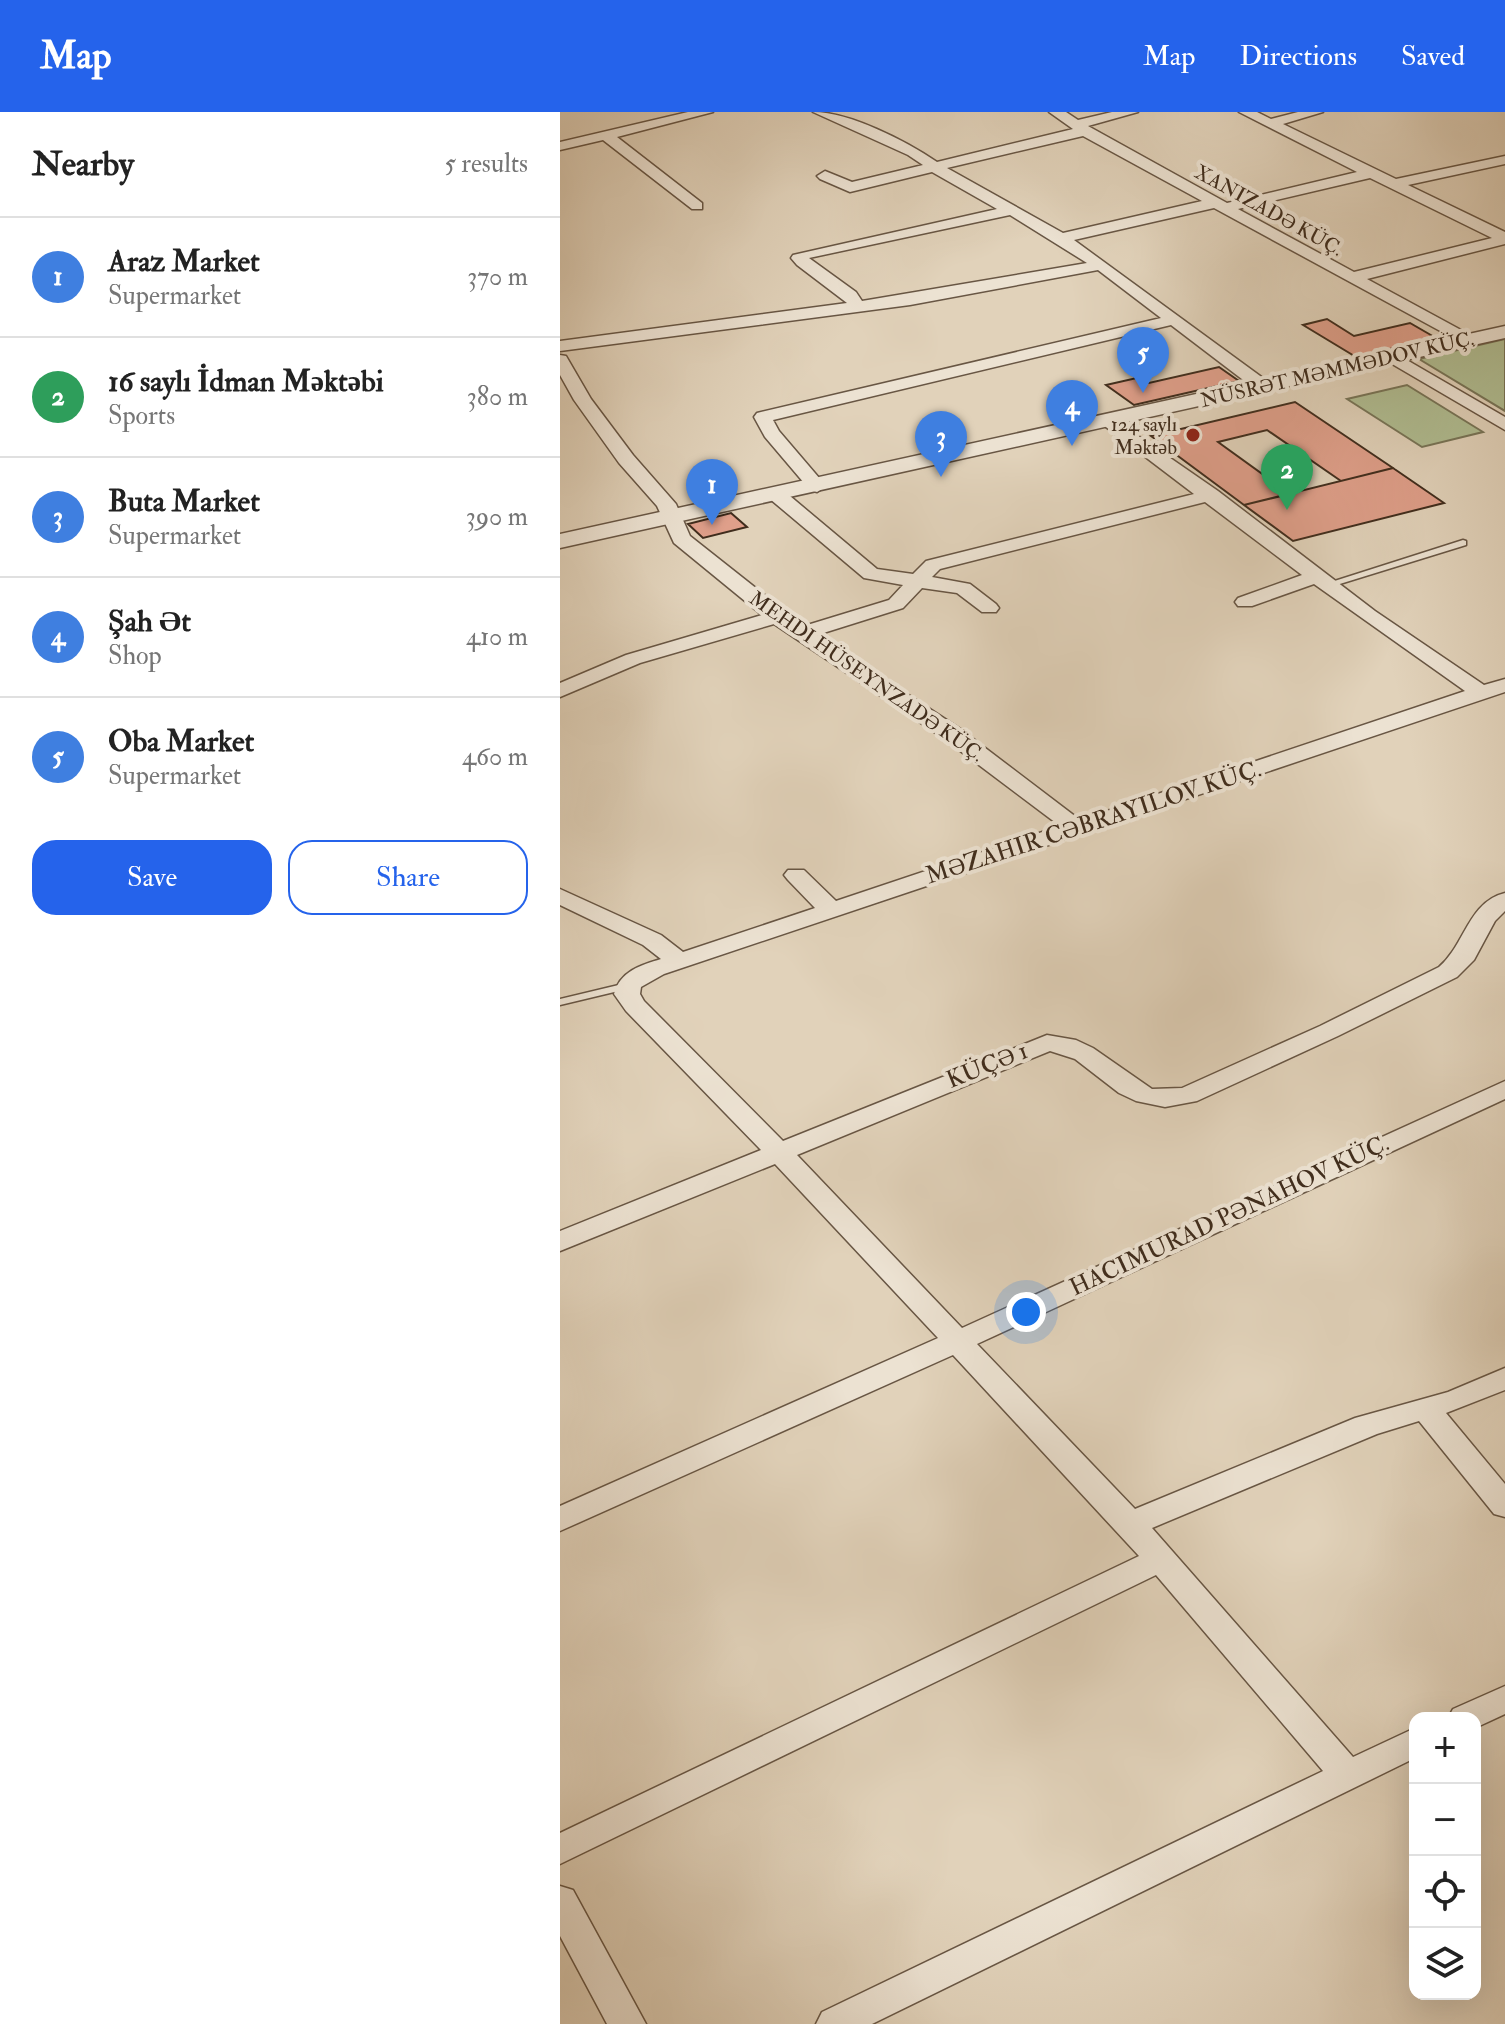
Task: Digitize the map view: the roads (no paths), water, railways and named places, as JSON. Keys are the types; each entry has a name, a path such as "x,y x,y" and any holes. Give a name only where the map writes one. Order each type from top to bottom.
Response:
{"street":[{"path":"560,146 706,112"},
{"path":"820,112 913,152 960,184 1062,238 1261,385"},
{"path":"1056,112 1219,206 1466,340"},
{"path":"825,176 850,187 1082,128 1131,112"},
{"path":"1246,112 1505,239"},
{"path":"1270,123 1316,112"},
{"path":"606,136 697,206"},
{"path":"1393,184 1505,160"},
{"path":"1062,238 1372,173"},
{"path":"858,307 850,295 799,258 1013,210"},
{"path":"1351,278 1505,239"},
{"path":"560,346 858,307 1101,265"},
{"path":"817,486 771,433 763,417 1172,320"},
{"name":"NÜSRƏT MƏMMƏDOV KÜÇ.","path":"560,541 1505,332"},
{"path":"1393,357 1505,425"},
{"name":"MEHDI HÜSEYNZADƏ KÜÇ.","path":"560,360 583,400 626,459 661,498 681,539 777,617 951,733 1075,827"},
{"path":"1108,420 1322,580 1481,693"},
{"path":"777,495 871,574 963,588 989,608"},
{"path":"801,633 896,604 925,571 942,562 1211,495"},
{"path":"1245,602 1322,580"},
{"path":"560,691 633,659 777,617"},
{"path":"1347,1774 1130,1524 779,1152 635,1006 627,994 627,986 633,979 680,961 1505,685"},
{"path":"796,875 831,910"},
{"path":"560,896 652,940 680,961"},
{"name":"KÜÇƏ 1","path":"560,1242 1047,1043 1061,1042 1077,1049 1137,1093 1152,1100 1171,1100 1188,1095 1329,1031 1448,972 1463,962 1488,910 1505,900"},
{"path":"560,1519 956,1342 1505,1089"},
{"path":"1130,1524 1366,1426 1459,1399 1505,1378"},
{"path":"1426,1409 1505,1506"},
{"path":"560,1849 1161,1559"},
{"path":"1478,1712 1505,1699"},
{"path":"835,2024 1409,1745"},
{"path":"560,1901 627,2024"}],"lane":[{"path":"1322,580 1463,543"},
{"path":"560,1002 627,986"}],"place":[{"name":"Oba Market","path":"1143,393"},
{"name":"124 saylı Məktəb","path":"1193,435"},
{"name":"Şah Ət","path":"1072,446"},
{"name":"Buta Market","path":"941,477"},
{"name":"16 saylı İdman Məktəbi","path":"1287,510"},
{"name":"Araz Market","path":"712,525"}]}
